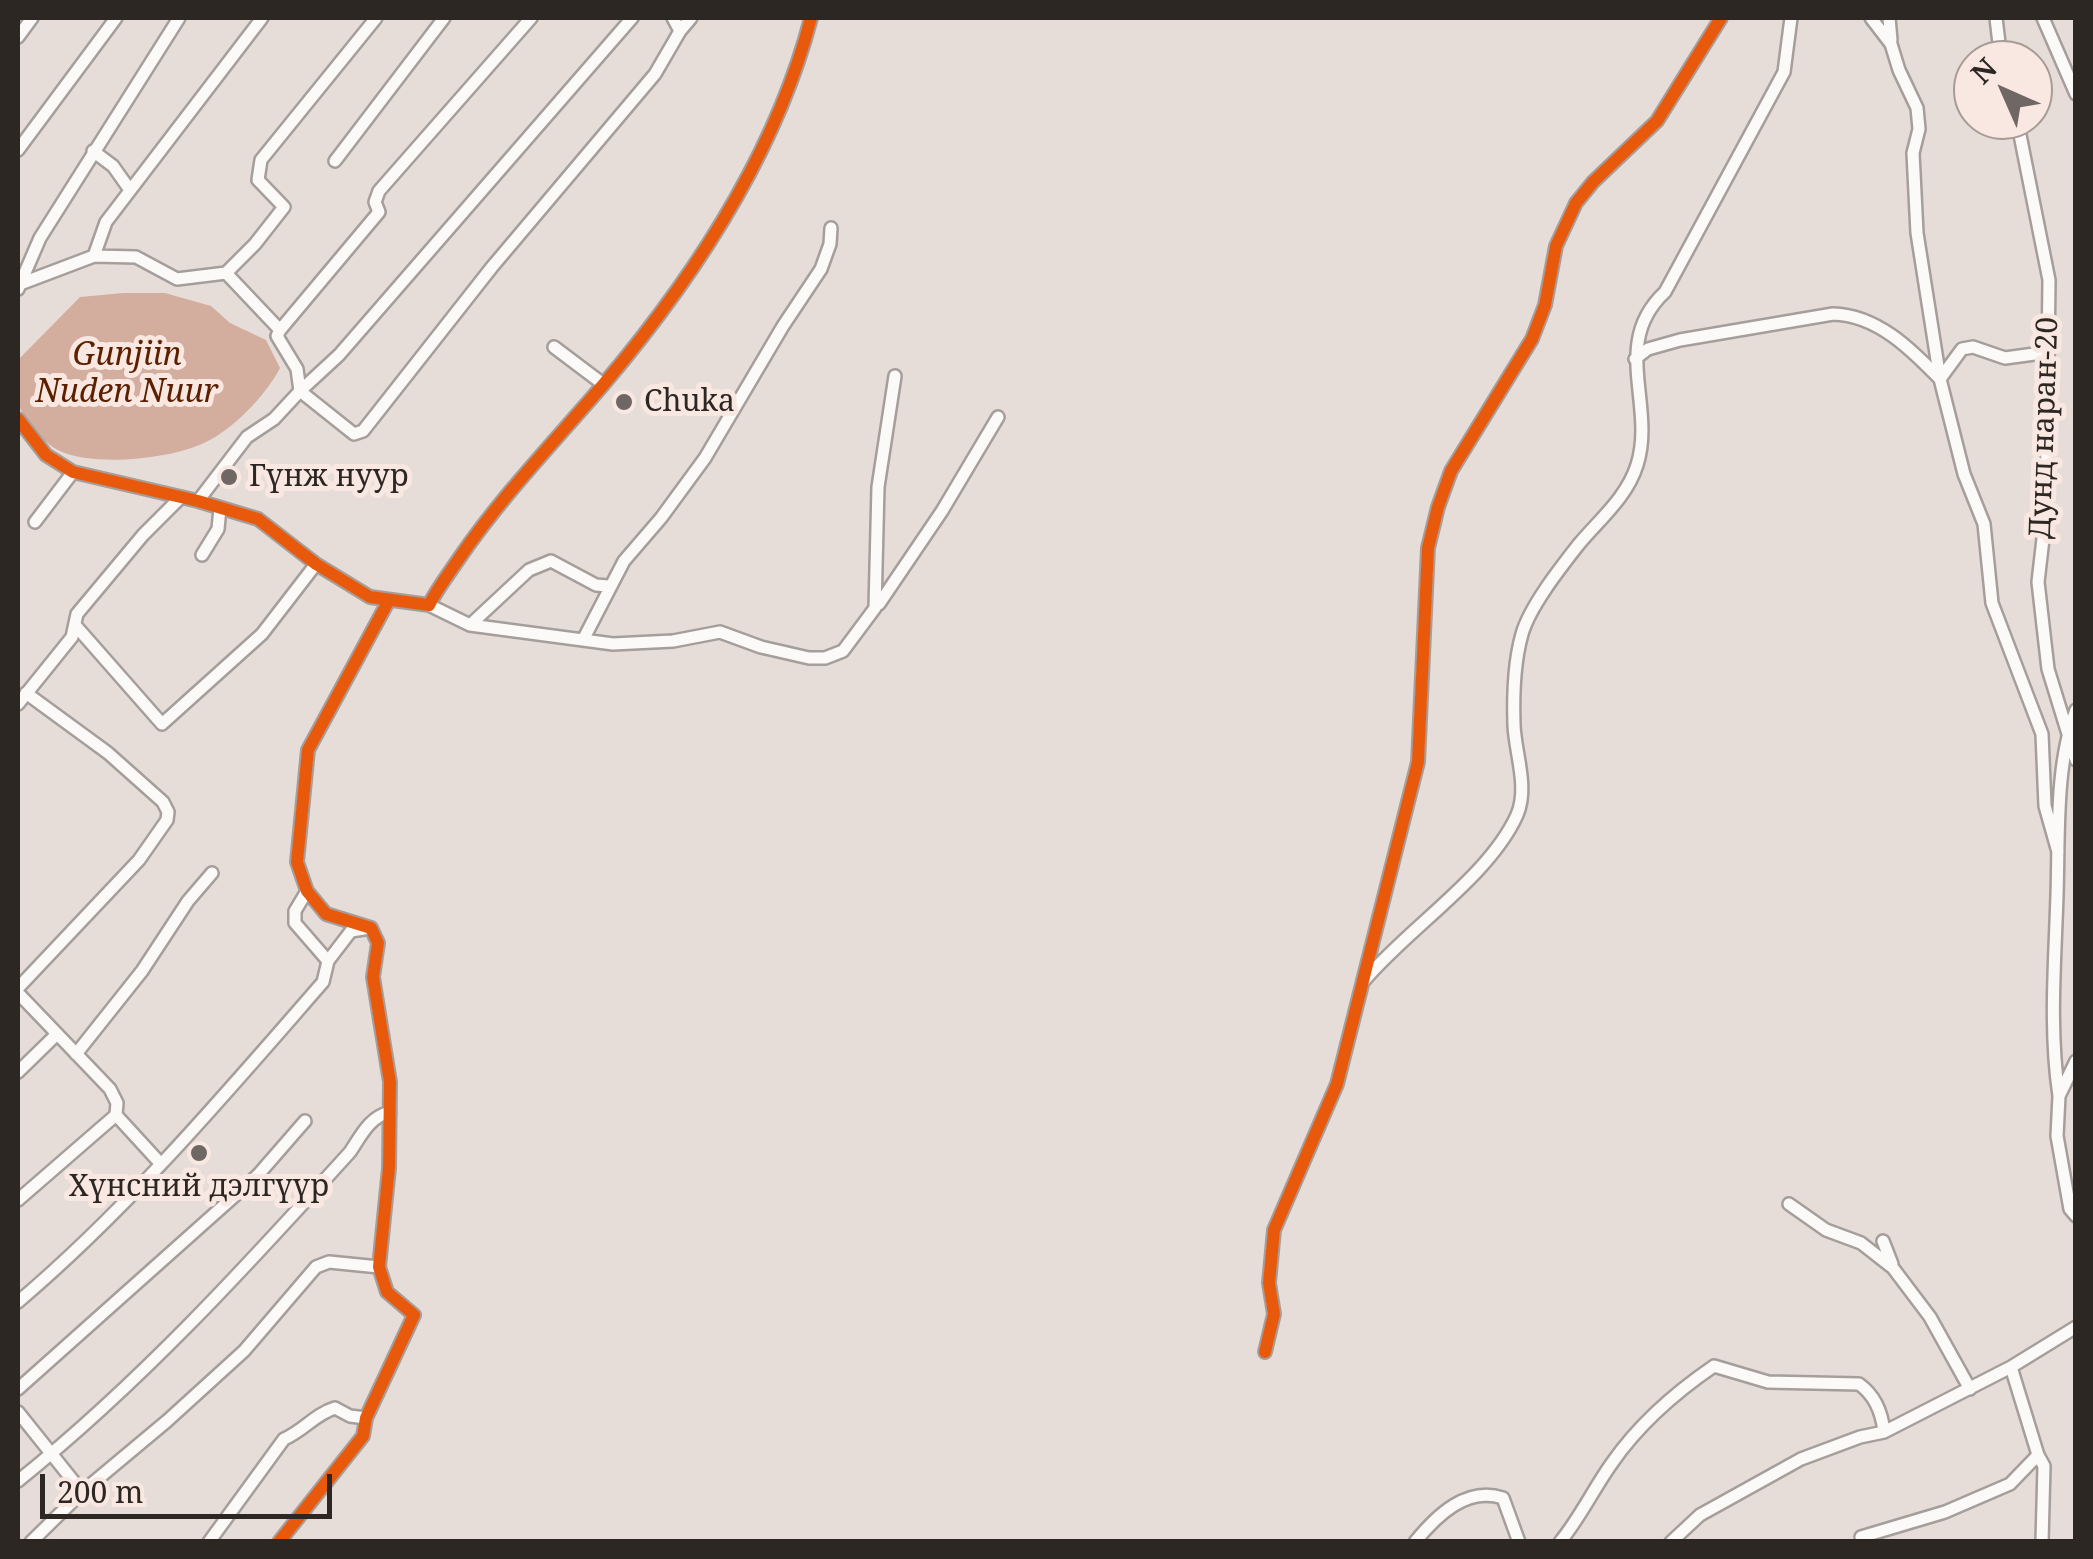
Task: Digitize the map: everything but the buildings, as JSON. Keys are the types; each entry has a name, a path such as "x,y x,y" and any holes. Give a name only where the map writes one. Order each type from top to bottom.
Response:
{"street":[{"path":"18,37 32,18"},
{"path":"18,150 116,18"},
{"path":"19,288 34,252 93,151 179,18"},
{"path":"94,256 106,222 262,18"},
{"path":"19,288 94,256 136,257 177,279 226,273 284,207 258,180 260,160 376,18"},
{"path":"335,161 444,18"},
{"path":"531,18 379,191 375,202 379,212 276,336 297,369 300,391 354,434 362,431 654,74 691,18"},
{"path":"198,501 246,437 274,419 339,355 632,18"},
{"path":"674,18 680,30"},
{"path":"430,605 474,536 603,384 684,277 734,202 770,129 811,18"},
{"path":"1265,1352 1274,1314 1268,1284 1274,1230 1338,1084 1418,762 1428,548 1438,507 1451,470 1532,339 1545,304 1556,246 1576,203 1657,121 1721,18"},
{"path":"1360,986 1385,956 1494,852 1518,813 1522,789 1514,727 1516,660 1523,630 1581,542 1608,514 1636,468 1644,431 1635,359 1650,306 1665,292 1784,72 1791,18"},
{"path":"1871,18 1891,44"},
{"path":"1889,18 1891,44"},
{"path":"2044,18 2076,94"},
{"name":"Дунд наран-20","path":"1891,44 1917,108 1919,129 1912,153 1916,233 1940,379 1964,474 1984,524 1992,603 2042,734 2045,806 2058,852"},
{"name":"Дунд наран-20","path":"2022,140 2049,280 2046,512 2038,582 2048,669 2076,760"},
{"path":"93,151 113,166 130,190"},
{"path":"583,640 608,586 705,458 821,268 831,228"},
{"path":"34,252 62,270"},
{"path":"226,273 280,330"},
{"path":"1635,359 1648,349 1680,340 1808,317 1845,315 1882,328 1940,379 1962,349 1973,347 2005,358 2049,352"},
{"path":"554,347 603,384"},
{"path":"859,638 876,608 878,487 894,376"},
{"path":"18,419 46,454 74,472 258,519 316,564 370,596 430,605 470,624 583,640 613,644 673,642 720,632 792,655 824,658 842,651 876,608 998,417"},
{"path":"35,522 74,472"},
{"path":"18,1200 116,1115 118,1103 110,1089 18,991 139,860 167,820 168,812 108,753 22,699 72,637 77,614 180,498"},
{"path":"202,555 218,529 220,508"},
{"path":"470,624 529,570 550,561 596,585 608,586"},
{"path":"75,625 162,724 262,634 316,564"},
{"path":"279,1542 363,1436 366,1418 414,1314 387,1292 379,1267 389,1168 390,1082 374,977 378,943 371,928 326,914 307,891 297,862 308,750 389,600"},
{"path":"2076,710 2058,852 2052,1052 2059,1096 2057,1136 2070,1209 2076,1216"},
{"path":"76,1054 142,971 212,872"},
{"path":"307,891 295,911 295,923 328,961"},
{"path":"18,1302 50,1275 197,1127 323,982 328,961 351,931 371,928"},
{"path":"18,1072 57,1034"},
{"path":"2059,1096 2076,1061"},
{"path":"18,1481 186,1330 350,1152 370,1123 379,1114 390,1112"},
{"path":"116,1115 160,1163"},
{"path":"18,1389 258,1175 304,1120"},
{"path":"1788,1204 1826,1230 1860,1243 1894,1268"},
{"path":"1882,1241 1894,1268 1930,1318 1970,1389"},
{"path":"31,1542 82,1492 244,1351 316,1268 329,1262 379,1267"},
{"path":"1671,1542 1700,1515 1801,1459 1884,1432 2011,1367 2076,1327"},
{"path":"1560,1542 1634,1436 1685,1386 1714,1366 1768,1382 1860,1384 1882,1412 1884,1432"},
{"path":"2011,1367 2044,1466 2042,1542"},
{"path":"209,1542 284,1439 302,1431 320,1413 334,1408 366,1418"},
{"path":"18,1412 82,1492"},
{"path":"1860,1536 1945,1512 2010,1484 2038,1455"},
{"path":"1415,1542 1429,1524 1468,1496 1488,1493 1502,1498 1520,1542"}],"water":[{"name":"Gunjiin Nuden Nuur","path":"165,293 211,306 230,323 266,340 280,368 237,421 189,449 112,460 60,451 36,432 19,406 18,360 80,297"}],"cycle path":[{"path":"18,419 46,455 73,472 258,519 316,564 370,597 429,605 492,514 603,385 699,258 754,165 796,68 811,18"},
{"path":"1265,1352 1274,1314 1269,1283 1274,1230 1337,1084 1418,762 1428,548 1438,507 1451,471 1532,339 1545,305 1556,246 1576,203 1657,121 1721,18"},
{"path":"279,1542 363,1436 366,1418 414,1315 387,1292 379,1267 389,1168 390,1082 373,977 378,943 371,928 326,914 307,891 297,862 308,750 389,600"}],"place":[{"name":"Chuka","path":"624,402"},
{"name":"Гүнж нуур","path":"229,477"},
{"name":"Хүнсний дэлгүүр","path":"199,1153"}]}
